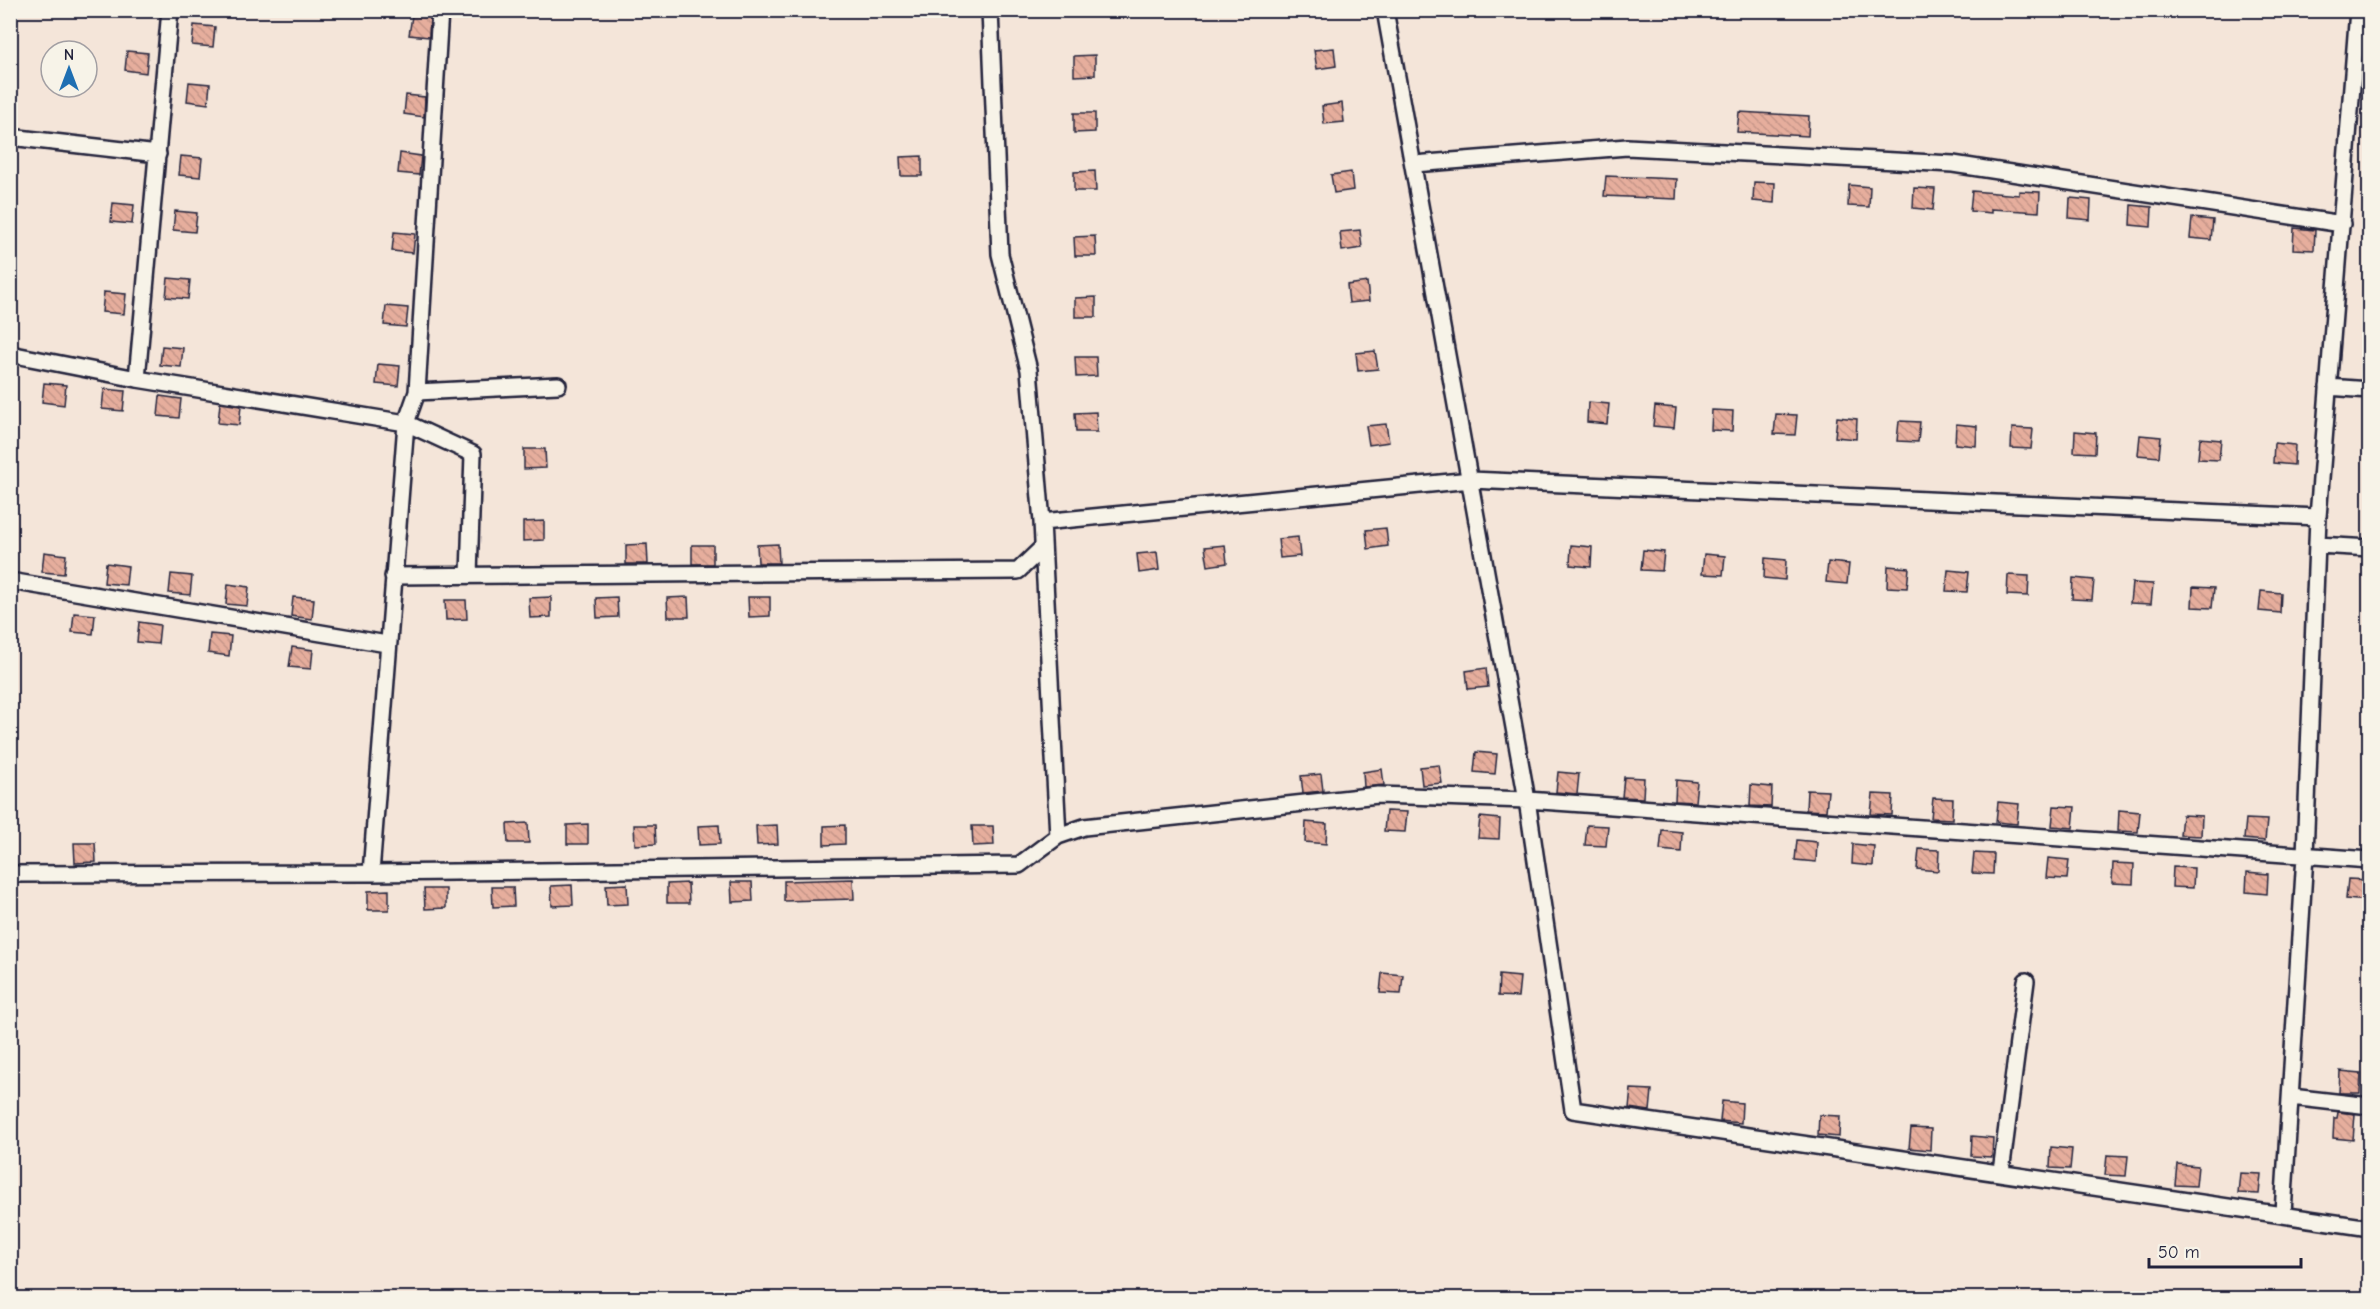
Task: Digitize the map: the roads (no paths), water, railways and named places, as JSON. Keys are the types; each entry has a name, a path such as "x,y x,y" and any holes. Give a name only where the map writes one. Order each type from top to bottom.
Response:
{"street":[{"path":"137,379 170,10"},
{"path":"371,873 387,644 406,423 417,392 440,10"},
{"path":"990,10 1000,254 1029,370 1042,522 1058,836"},
{"path":"1385,10 1527,800 1573,1110 2283,1213 2370,1228"},
{"path":"2283,1213 2305,855 2318,517 2358,10"},
{"path":"10,137 158,154"},
{"path":"1414,164 1627,147 1953,164 2342,224"},
{"path":"10,354 137,379 406,423 472,454 469,575"},
{"path":"417,392 558,385"},
{"path":"2328,387 2370,390"},
{"path":"1042,522 1471,480 2318,517"},
{"path":"2318,545 2370,548"},
{"path":"393,576 1018,571 1042,548"},
{"path":"10,580 387,644"},
{"path":"10,874 371,873 1019,865 1058,836 1084,827 1378,795 1527,800 2370,860"},
{"path":"2001,1172 2026,981"},
{"path":"2291,1097 2370,1106"}]}
